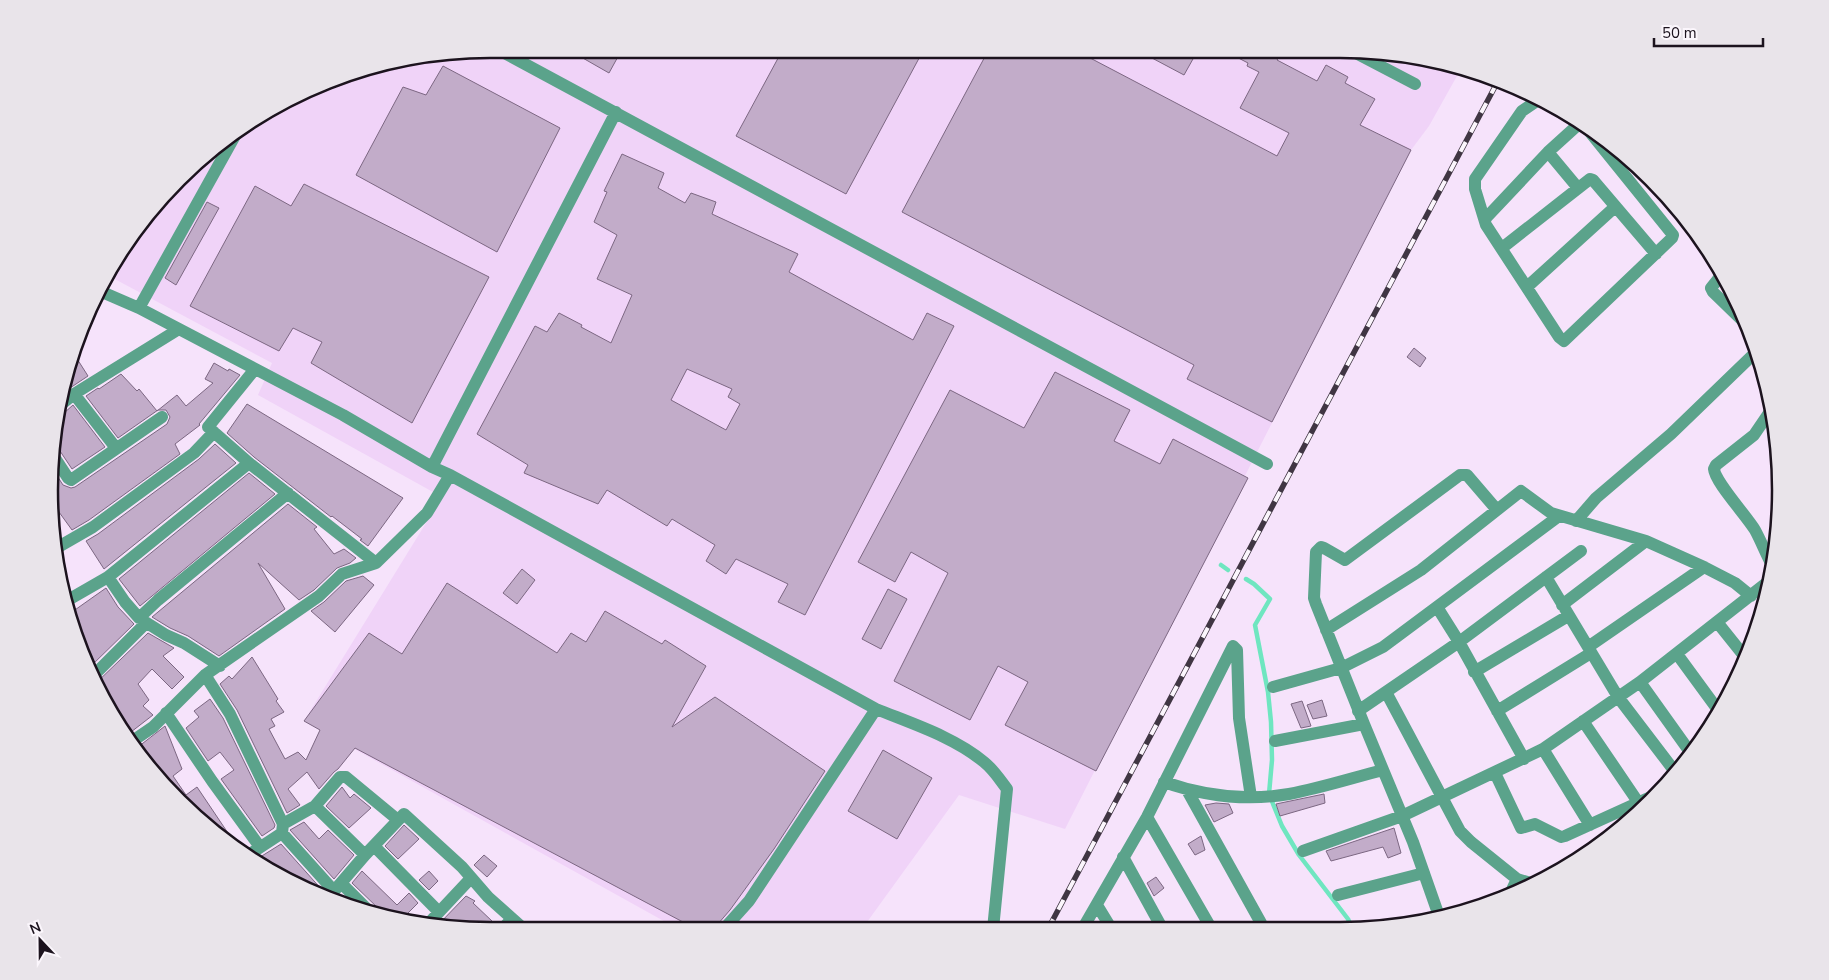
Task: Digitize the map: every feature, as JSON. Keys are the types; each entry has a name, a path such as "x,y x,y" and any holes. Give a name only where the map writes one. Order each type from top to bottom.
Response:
{"street":[{"path":"514,58 1267,464"},
{"path":"1365,58 1415,84"},
{"path":"1533,104 1522,111 1475,179 1475,189 1486,225 1558,337 1564,341 1672,238 1672,233 1602,147"},
{"path":"432,467 616,112"},
{"path":"1485,219 1548,152 1575,128"},
{"path":"139,308 230,145"},
{"path":"1548,152 1578,188"},
{"path":"1502,248 1588,180 1593,180 1656,254"},
{"path":"1527,287 1615,207"},
{"path":"1717,280 1711,288 1712,292 1733,312"},
{"path":"105,293 139,308 343,415 432,467 450,475 876,709 952,742 984,762 1007,789 994,922"},
{"path":"67,399 179,329"},
{"path":"1576,521 1596,498 1671,434 1751,358"},
{"path":"255,369 208,427 249,463 376,563"},
{"path":"74,394 116,448"},
{"path":"58,463 71,480 162,417"},
{"path":"1765,418 1754,435 1716,465 1714,469 1716,477 1741,508 1755,530 1767,554"},
{"path":"61,545 92,526 194,453 214,432"},
{"path":"71,598 108,577 249,463"},
{"path":"1437,911 1402,816 1314,598 1316,552 1319,548 1324,548 1345,560 1460,475 1464,474 1467,475 1497,510"},
{"path":"136,738 153,727 205,675 319,596 342,574 376,563 427,513 450,475"},
{"path":"1326,630 1422,570 1521,491 1551,513 1646,541 1735,583 1751,596"},
{"path":"97,671 173,588 288,493"},
{"path":"1273,687 1341,668 1383,647 1559,516"},
{"path":"1474,672 1565,611 1646,541"},
{"path":"1358,711 1459,642 1581,551"},
{"path":"1497,711 1589,650 1704,567"},
{"path":"108,577 125,602 142,621 184,643 220,666"},
{"path":"1546,577 1618,697 1671,766"},
{"path":"1303,851 1402,816 1495,774 1543,749 1640,682 1760,589"},
{"path":"1437,607 1459,642 1524,759"},
{"path":"1717,622 1741,652"},
{"path":"1087,922 1147,817 1233,646 1237,650 1239,718 1251,797"},
{"path":"1677,654 1714,705"},
{"path":"205,675 230,714 282,828 334,891 345,898"},
{"path":"1640,682 1686,747"},
{"path":"1386,692 1460,831 1470,842 1517,879 1524,881"},
{"path":"730,922 749,902 876,709"},
{"path":"166,713 212,781 255,850 282,828 315,806 340,777 346,776 398,820"},
{"path":"1495,774 1521,828 1535,824 1561,837 1638,802 1583,721"},
{"path":"1275,741 1364,724"},
{"path":"1543,749 1590,825"},
{"path":"1164,782 1203,794 1251,797 1290,794 1383,770"},
{"path":"1187,790 1260,922"},
{"path":"315,806 369,850 439,912"},
{"path":"334,891 403,814 454,859 488,897 516,922"},
{"path":"1147,817 1208,922"},
{"path":"1123,857 1159,922"},
{"path":"1338,895 1424,873"},
{"path":"433,919 471,878"},
{"path":"1514,886 1517,879"},
{"path":"1097,905 1108,922"},
{"path":"509,922 512,919"}],"shaded area":[{"path":"462,58 1367,58 1395,61 1458,74 1429,126 1411,150 1065,829 959,795 867,922 666,922 304,721 442,497 258,395 272,363 113,278 130,250 165,205 184,184 227,147 274,115 299,102 324,90 378,72 434,61"}],"building":[{"path":"583,58 617,58 609,73"},
{"path":"778,58 919,58 846,194 736,136"},
{"path":"984,58 1090,58 1277,156 1289,133 1240,108 1259,72 1247,66 1248,63 1238,58 1278,58 1277,60 1317,81 1326,65 1348,77 1345,83 1375,99 1360,125 1411,150 1272,422 1187,379 1194,365 902,212"},
{"path":"1152,58 1194,58 1184,75"},
{"path":"443,66 560,128 497,252 356,175 403,87 426,95"},
{"path":"622,154 664,173 658,188 685,203 691,193 716,202 712,214 798,254 789,272 913,340 927,313 954,326 805,615 778,602 788,584 736,559 726,574 706,561 715,545 672,519 667,526 607,490 598,504 524,473 528,465 477,434 535,326 547,332 559,313 611,343 632,295 597,279 617,235 594,222 607,192 604,191","holes":["687,369 732,389 728,397 740,404 726,430 671,400"]},
{"path":"304,184 489,277 412,423 311,363 322,342 293,328 279,351 190,306 255,186 291,206"},
{"path":"207,202 219,208 176,285 165,278"},
{"path":"1414,348 1426,358 1420,367 1407,357"},
{"path":"77,359 88,376 70,388"},
{"path":"214,363 240,375 200,425 175,444 180,454 89,520 72,530 58,511 58,477 63,485 71,488 75,487 167,424 170,417 166,410 158,410 177,395 186,406 213,383 205,379"},
{"path":"1055,372 1130,410 1114,441 1160,464 1173,439 1248,478 1096,771 1005,725 1028,682 998,666 970,720 894,681 948,573 911,552 895,582 858,562 950,390 1024,428"},
{"path":"121,374 137,391 139,389 157,411 118,438 86,396"},
{"path":"247,404 403,498 368,546 360,540 362,539 254,457 227,433"},
{"path":"73,405 105,447 72,469 59,450 65,412"},
{"path":"215,444 236,463 104,569 86,541 199,459"},
{"path":"249,473 275,494 140,606 119,579"},
{"path":"288,504 317,527 314,529 334,554 344,549 356,558 350,563 337,568 314,590 299,600 258,563 285,609 219,656 188,636 152,617"},
{"path":"522,569 535,580 517,604 503,593"},
{"path":"363,576 374,585 335,632 311,611 324,602 346,581"},
{"path":"447,583 557,653 571,633 586,642 605,611 662,644 665,640 706,666 672,727 715,697 825,771 774,849 720,922 683,922 355,748 319,789 307,772 288,789 300,805 287,813 237,710 220,684 229,676 232,679 252,657 284,712 271,719 275,726 269,729 285,759 298,752 306,760 320,730 304,721 369,633 402,654"},
{"path":"106,588 118,607 134,624 94,664 74,610"},
{"path":"888,589 907,599 881,649 862,639"},
{"path":"148,633 174,648 163,656 184,677 172,689 152,669 138,684 149,700 143,706 153,715 131,732 101,678"},
{"path":"210,699 223,718 275,825 274,828 262,836 221,779 234,770 220,752 208,761 186,728 199,717 194,711"},
{"path":"1322,700 1327,716 1313,719 1307,705"},
{"path":"1302,701 1311,726 1301,728 1291,704"},
{"path":"165,726 182,769 173,776 186,795 197,787 229,834 184,796 141,745"},
{"path":"883,750 932,778 897,839 848,811"},
{"path":"342,787 350,798 354,794 371,808 349,828 326,806"},
{"path":"1324,794 1325,803 1280,816 1276,804"},
{"path":"1216,803 1229,804 1233,813 1214,822 1205,805"},
{"path":"304,822 319,839 328,830 354,855 334,879 290,830"},
{"path":"404,825 419,839 398,859 385,846"},
{"path":"1394,828 1401,853 1388,858 1383,847 1331,861 1326,851"},
{"path":"1201,836 1205,850 1195,855 1188,844"},
{"path":"281,844 321,888 274,865 261,857"},
{"path":"484,855 497,866 487,877 474,865"},
{"path":"362,871 397,905 409,893 418,903 407,914 378,908 352,883"},
{"path":"429,871 438,881 429,890 419,880"},
{"path":"1156,877 1164,888 1154,896 1147,883"},
{"path":"466,896 475,901 473,903 493,922 462,922 443,920"}],"waterway":[{"path":"1221,565 1228,570"},
{"path":"1246,579 1270,599 1255,625 1268,692 1271,722 1272,760 1269,794 1282,826 1299,855 1349,922"}],"railway":[{"path":"1052,922 1495,86"}]}
